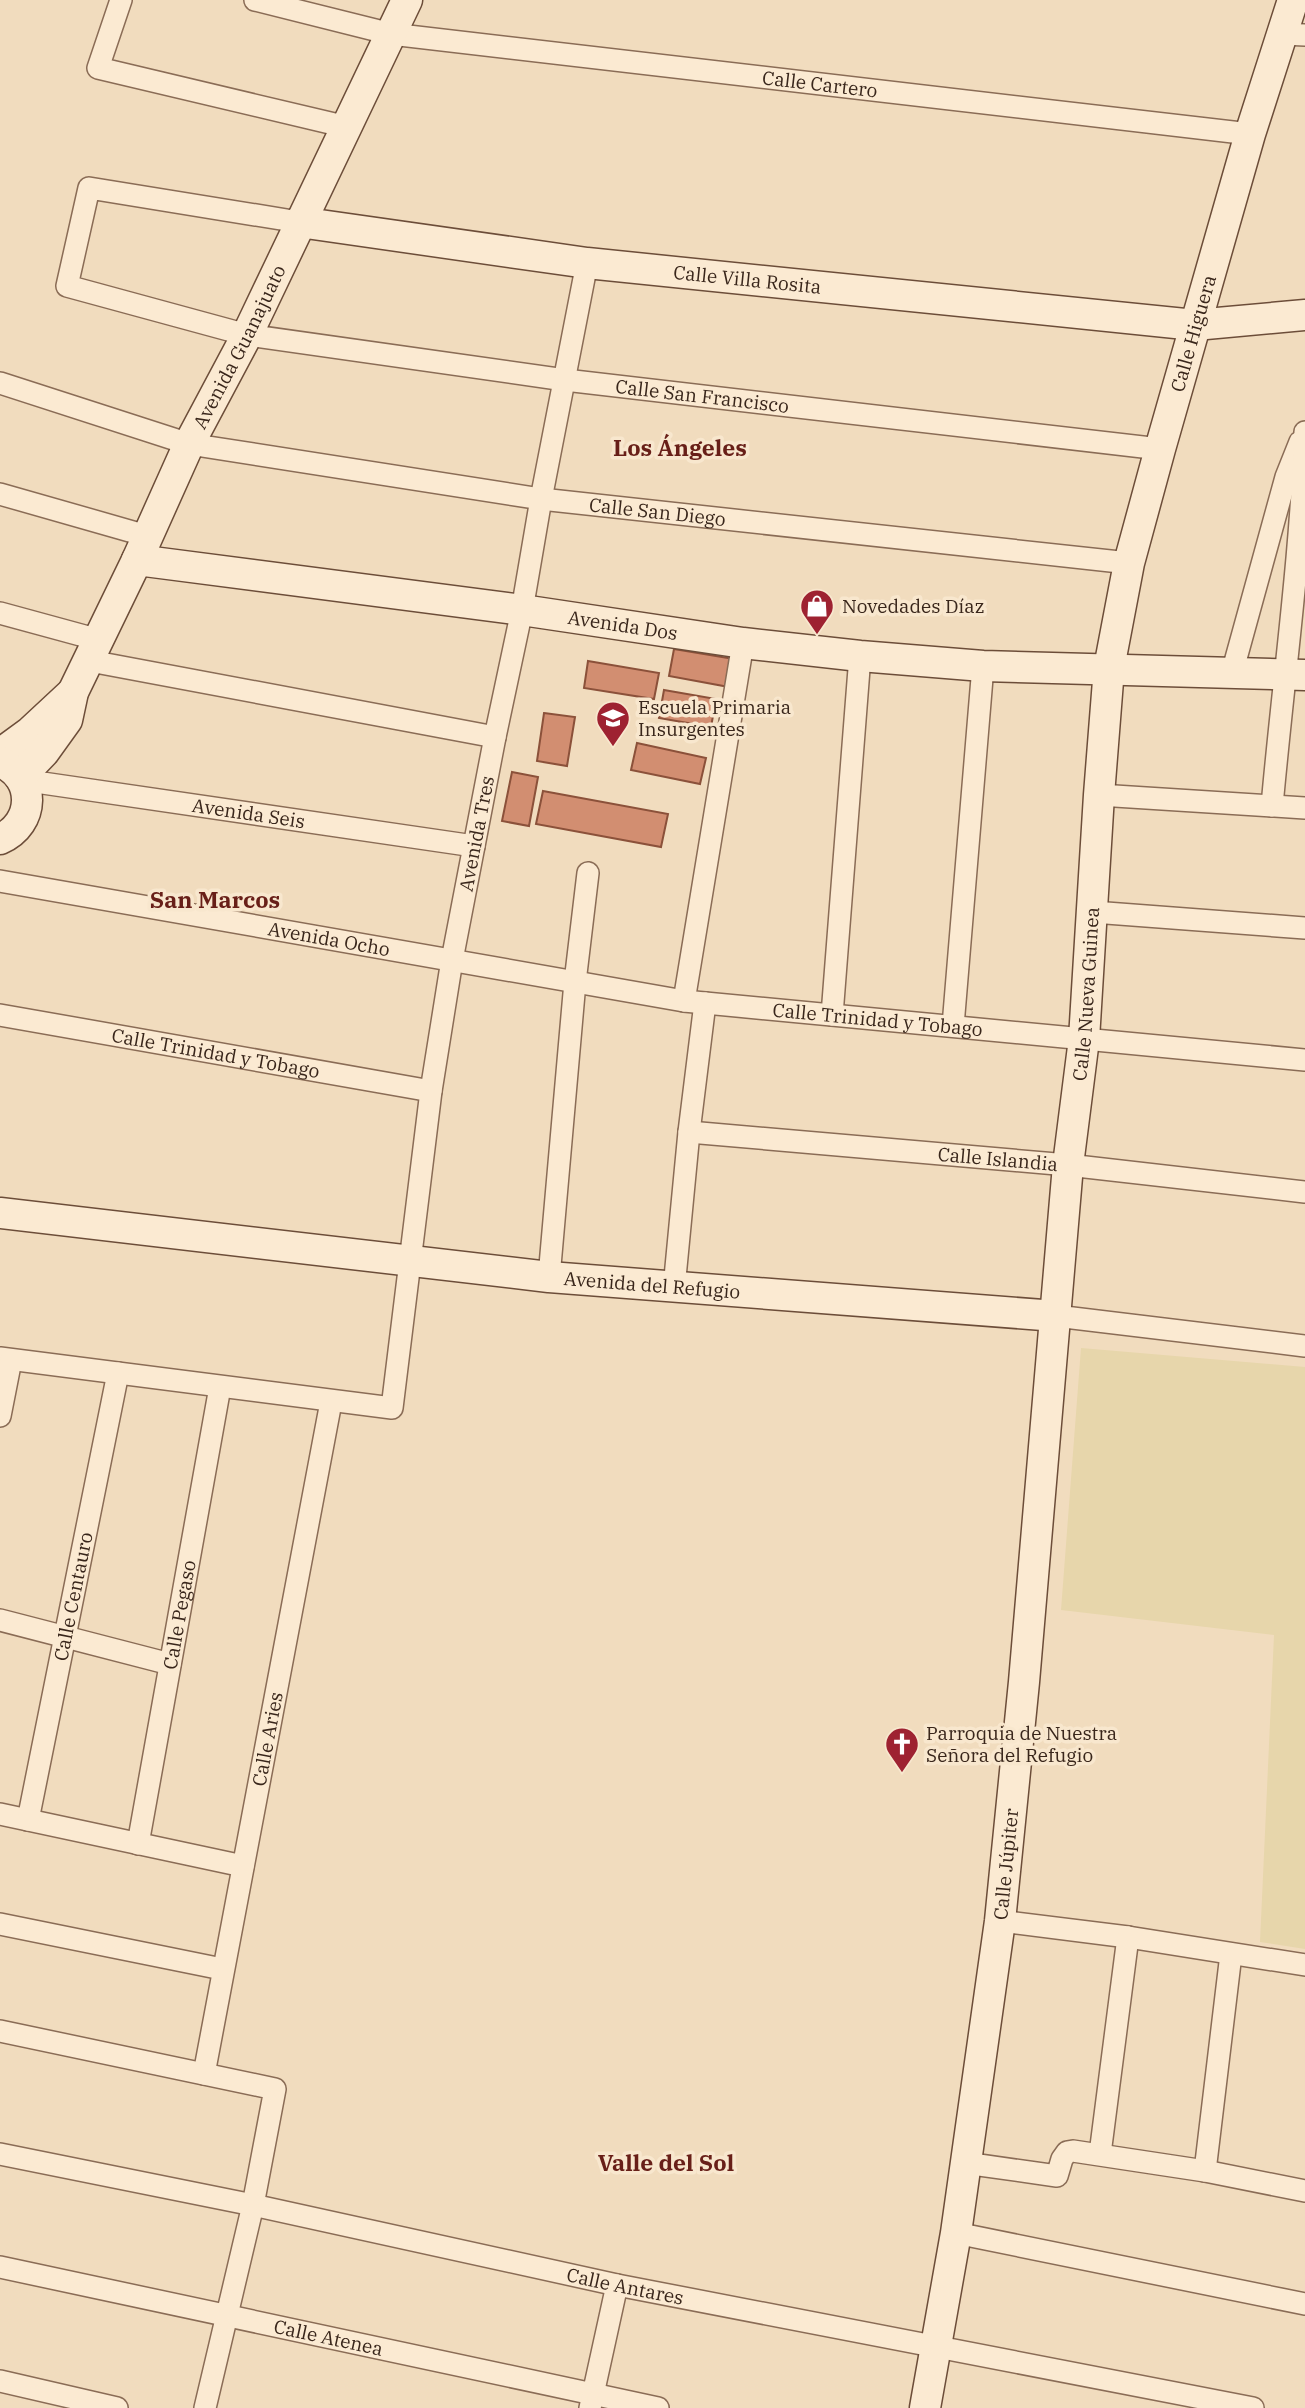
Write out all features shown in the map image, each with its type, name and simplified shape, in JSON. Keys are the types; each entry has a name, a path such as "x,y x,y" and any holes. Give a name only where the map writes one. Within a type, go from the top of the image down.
{"street":[{"path":"121,0 98,68 347,127"},
{"name":"Calle Cartero","path":"255,0 391,34 1250,134"},
{"name":"Avenida Guanajuato","path":"14,773 58,736 67,720 73,692 189,444 247,335 407,0"},
{"name":"Calle Higuera","path":"1109,668 1129,563 1250,134 1294,35 1293,0"},
{"name":"Calle San Francisco","path":"299,222 89,188 67,286 247,335 565,380 1160,449"},
{"name":"Calle Villa Rosita","path":"299,222 587,263 1195,325 1305,315"},
{"name":"Avenida Tres","path":"331,1402 392,1408 431,1091 452,960 522,610 587,263"},
{"name":"Calle San Diego","path":"0,383 189,444 541,499 1129,563"},
{"path":"1232,673 1286,477 1305,431"},
{"path":"1272,806 1294,675 1305,431"},
{"path":"0,494 142,548"},
{"name":"Avenida Dos","path":"142,548 522,610 860,656 983,666 1294,675"},
{"path":"0,613 94,651 495,737"},
{"path":"674,1288 689,1132 695,1002 743,642"},
{"path":"832,1015 860,656"},
{"path":"953,1026 983,666"},
{"name":"Calle Nueva Guinea","path":"1056,1316 1068,1165 1084,1039 1109,668"},
{"name":"Avenida Guanajuato","path":"0,754 30,732 73,692"},
{"path":"3,845 20,825 27,811 28,795 14,773"},
{"name":"Avenida Seis","path":"14,773 474,846"},
{"path":"1099,795 1305,808"},
{"path":"549,1277 575,982 588,873"},
{"name":"Avenida Ocho","path":"0,881 452,960"},
{"path":"1093,912 1305,928"},
{"name":"Calle Trinidad y Tobago","path":"452,960 695,1002 1305,1060"},
{"name":"Calle Trinidad y Tobago","path":"0,1015 431,1091"},
{"name":"Calle Islandia","path":"689,1132 1068,1165 1305,1192"},
{"name":"Avenida del Refugio","path":"0,1213 549,1277 1056,1316 1305,1346"},
{"name":"Calle Júpiter","path":"925,2408 956,2233 1000,1921 1056,1316"},
{"path":"0,1416 6,1359 331,1402"},
{"name":"Calle Centauro","path":"28,1820 118,1373"},
{"name":"Calle Pegaso","path":"138,1844 220,1387"},
{"name":"Calle Aries","path":"204,2074 331,1402"},
{"path":"0,1620 170,1664"},
{"path":"0,1814 243,1866"},
{"path":"1000,1921 1128,1937 1305,1965"},
{"path":"0,1924 222,1969"},
{"path":"1100,2154 1128,1937"},
{"path":"1205,2171 1231,1954"},
{"path":"0,2031 275,2089 253,2205 205,2408"},
{"path":"965,2163 1050,2177 1057,2176 1067,2152 1100,2154 1305,2191"},
{"name":"Calle Antares","path":"0,2154 253,2205 617,2285 1253,2408"},
{"path":"956,2233 1305,2304"},
{"name":"Calle Atenea","path":"0,2267 227,2315 591,2402 658,2408"},
{"path":"591,2402 617,2285"},
{"path":"0,2381 117,2408"}],"shaded area":[{"path":"1081,1348 1305,1367 1305,1949 1260,1942 1274,1635 1061,1610"}],"building":[{"path":"674,649 734,659 729,687 669,676"},
{"path":"588,661 659,673 654,699 584,688"},
{"path":"664,690 716,699 711,727 659,718"},
{"path":"544,713 575,717 567,766 537,761"},
{"path":"637,743 706,758 700,784 631,770"},
{"path":"512,772 538,777 529,826 502,821"},
{"path":"543,791 668,814 661,847 536,824"}],"place":[{"name":"Novedades Díaz","path":"817,636"},
{"name":"Escuela Primaria Insurgentes","path":"613,748"},
{"name":"Parroquia de Nuestra Señora del Refugio","path":"902,1774"}],"district":[{"name":"Los Ángeles","path":"680,448"},
{"name":"San Marcos","path":"215,900"},
{"name":"Valle del Sol","path":"666,2163"}]}
